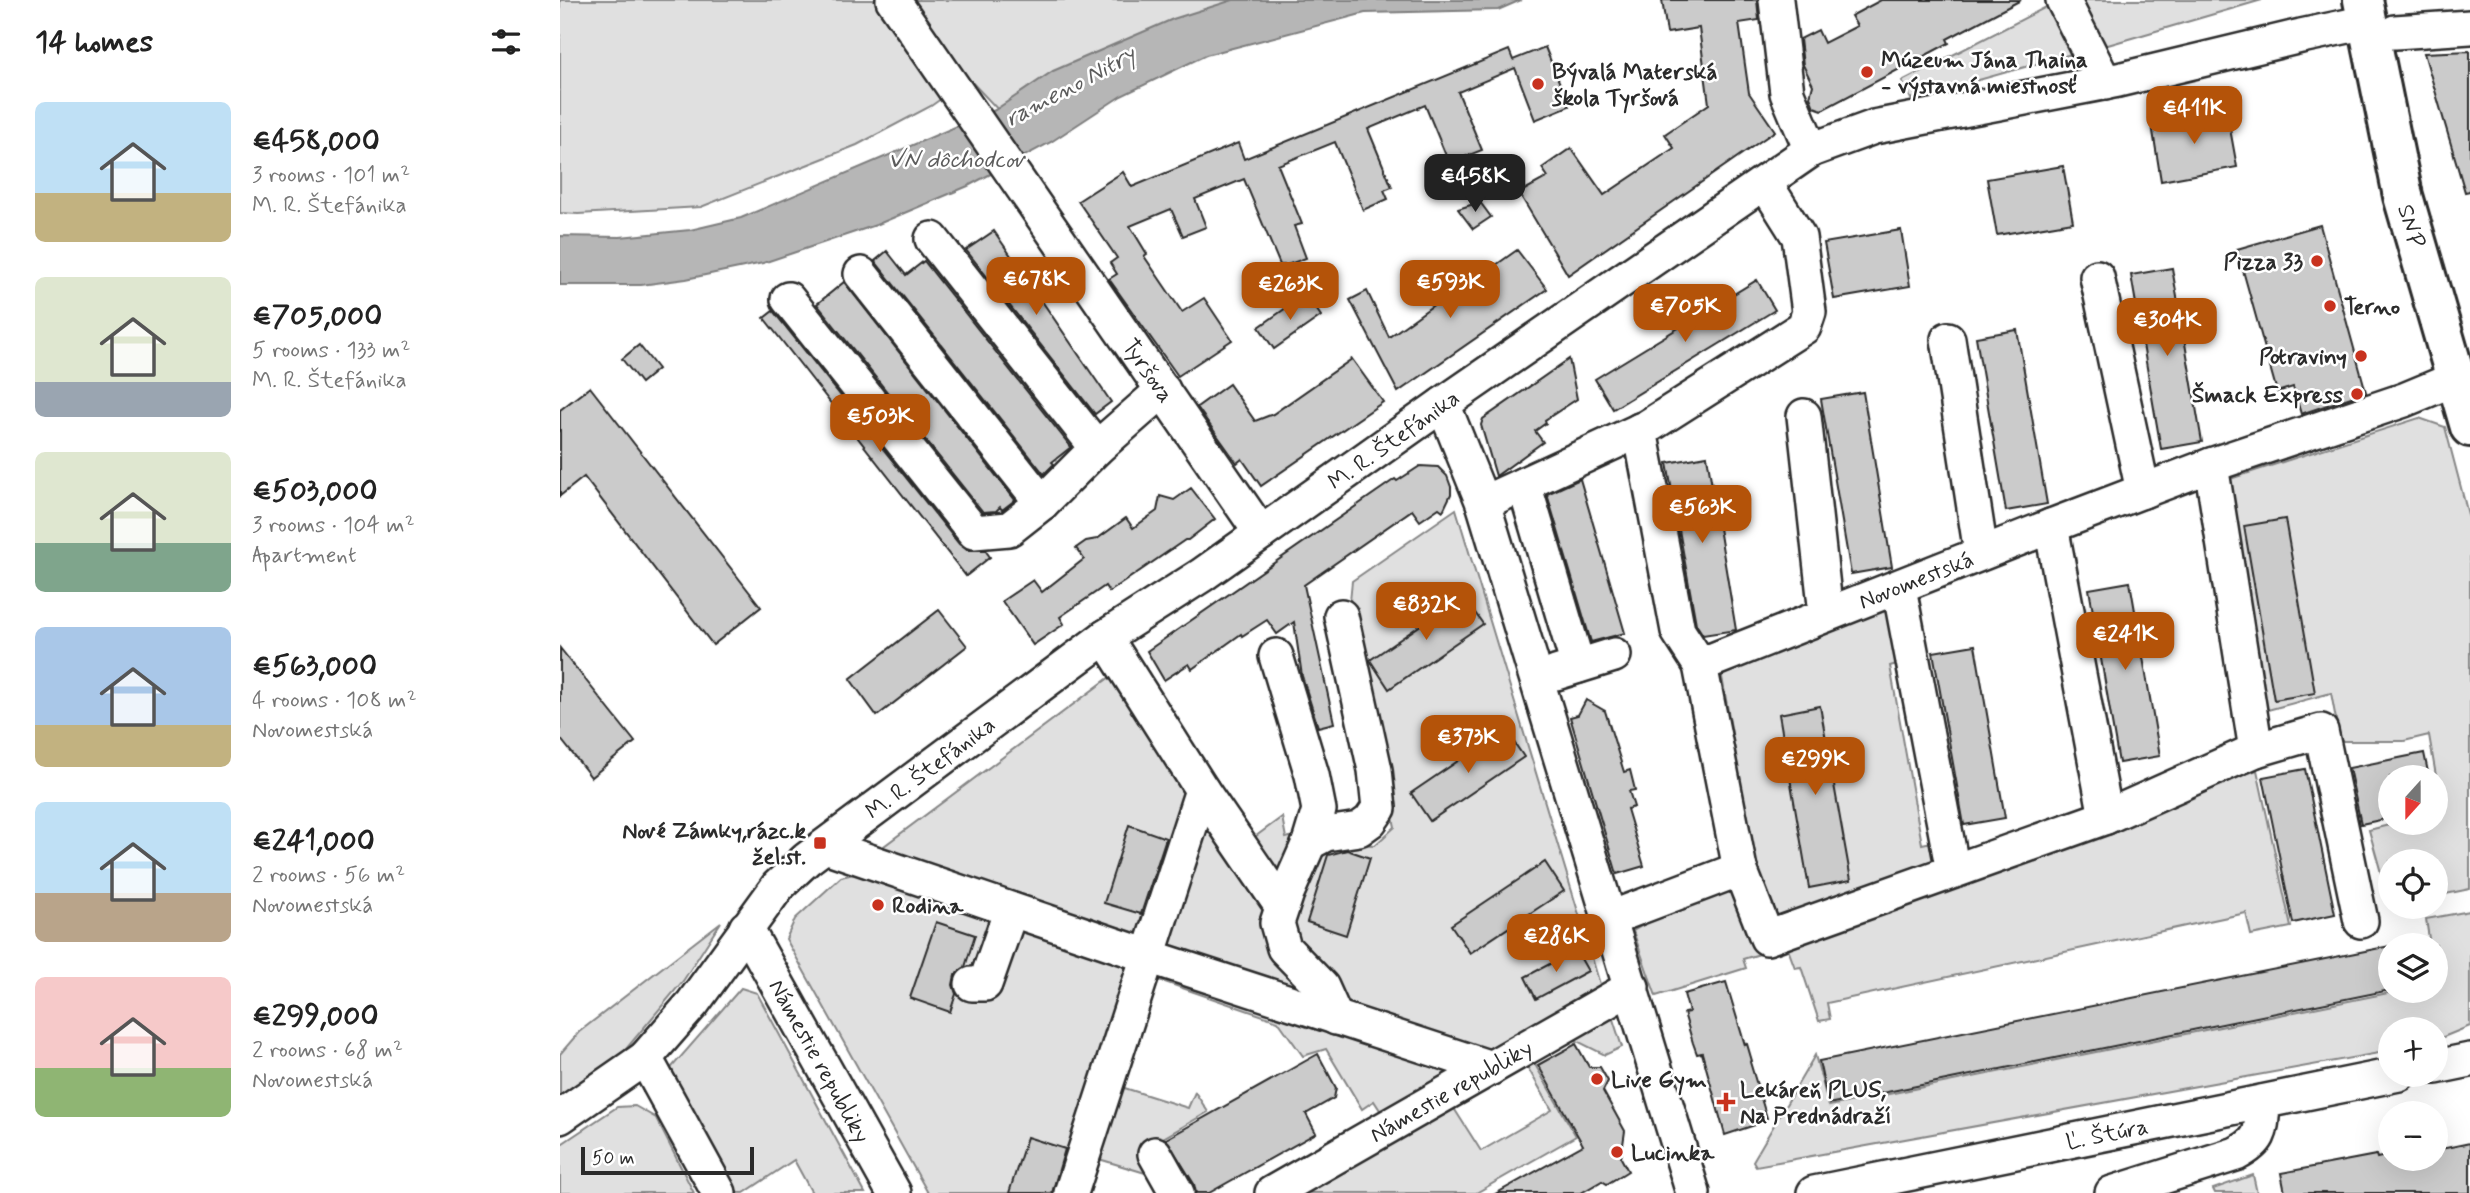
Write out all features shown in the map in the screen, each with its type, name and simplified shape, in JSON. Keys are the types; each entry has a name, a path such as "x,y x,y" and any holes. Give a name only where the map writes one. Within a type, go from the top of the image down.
{"main road":[{"name":"SNP","path":"2375,18 2403,196 2470,428"}],"street":[{"name":"Tyršova","path":"893,0 1261,533"},
{"path":"1776,0 1787,93 1811,150"},
{"path":"2063,0 2105,83"},
{"name":"M. R. Štefánika","path":"560,1117 645,1058 693,1003 778,886 825,846 1105,637 1202,575 1443,404 1811,150 1874,127 2105,83 2375,18 2470,27"},
{"path":"1483,503 1640,430 1804,327 1809,312 1799,237 1765,183"},
{"path":"932,239 1097,448"},
{"path":"861,274 1042,503"},
{"path":"2097,277 2143,491"},
{"path":"788,299 974,532 1009,529 1042,503 1097,448 1163,390"},
{"path":"1948,339 1982,553"},
{"name":"Novomestská","path":"1700,665 2143,491 2404,400 2457,378"},
{"path":"1443,404 1483,503 1693,1193"},
{"path":"1804,416 1826,614"},
{"path":"1640,430 1678,631 1700,665 1740,869 1768,938 2106,817 2256,751 2320,731 2361,921"},
{"path":"2211,466 2256,751"},
{"path":"1524,484 1578,666"},
{"path":"2051,526 2106,817"},
{"path":"1899,588 1953,871"},
{"path":"1310,842 1326,834 1359,828 1370,821 1378,808 1375,770 1341,616"},
{"path":"1105,637 1202,790 1282,907"},
{"path":"1537,678 1614,655"},
{"path":"1276,656 1311,775 1318,810 1310,842 1277,923 1284,948 1322,987 1336,1018"},
{"path":"1071,1193 1202,790"},
{"path":"825,846 1148,956 1491,1068"},
{"path":"1611,918 1740,869"},
{"path":"972,984 985,985 1011,909"},
{"name":"Námestie republiky","path":"746,928 894,1193"},
{"name":"Námestie republiky","path":"1272,1193 1632,987"},
{"path":"645,1058 719,1193"},
{"path":"2448,1072 2470,1060"},
{"name":"Ľ. Štúra","path":"1834,1191 2263,1102 2335,1102 2378,1083"},
{"path":"2112,1193 2236,1154 2252,1146 2258,1138 2263,1102"},
{"path":"1155,1154 1177,1193"}],"shaded area":[{"path":"560,0 1329,0 1020,133 969,79 931,106 857,145 701,207 578,214 560,213"},
{"path":"2078,0 2262,0 2101,47"},
{"path":"2050,5 2075,53 1911,99 1902,81"},
{"path":"2419,418 2445,427 2470,522 2470,889 2448,894 2448,849 2378,849 2378,862 2369,830 2378,828 2378,835 2448,835 2448,765 2434,765 2429,735 2404,741 2340,741 2331,693 2264,711 2230,479"},
{"path":"1456,509 1603,994 1491,1059 1171,956 1162,939 1201,817 1237,850 1282,817 1286,838 1302,834 1326,843 1375,845 1395,827 1349,611 1352,581"},
{"path":"1889,605 1903,662 1890,666 1922,844 1941,840 1943,867 1791,919 1772,914 1761,898 1722,677 1734,661"},
{"path":"1118,671 1188,777 1148,937 1132,944 872,855"},
{"path":"2257,770 2291,927 2251,935 2246,913 1827,1003 1830,1019 1819,1021 1801,967 1795,968 1788,949 1795,936"},
{"path":"871,870 1129,959 1064,1193 928,1193 786,939 795,919 841,877"},
{"path":"1714,884 1735,893 1763,953 1743,959 1746,968 1656,996 1633,931"},
{"path":"2470,911 2470,1026 2448,1035 2448,1017 2378,1017 2378,1053 1756,1166 1753,1161 1815,1055 1829,1106 2378,995 2378,1003 2448,1003 2448,933 2428,933 2426,919 2448,919 2448,915"},
{"path":"721,922 683,981 616,1061 560,1102 560,1054 579,1032"},
{"path":"1160,965 1466,1074 1387,1121 1374,1101 1362,1109 1326,1049 1303,1056 1278,1021 1147,976"},
{"path":"741,988 757,993 865,1193 812,1193 794,1160 744,1193 730,1193 673,1095 671,1068"},
{"path":"1611,1013 1622,1047 1605,1055 1569,1037"},
{"path":"1524,1061 1533,1061 1576,1136 1476,1193 1291,1193 1450,1102 1481,1151 1552,1110"},
{"path":"1115,1085 1188,1108 1195,1092 1208,1112 1146,1148 1162,1178 1089,1156"},
{"path":"635,1106 656,1118 694,1193 560,1193 560,1145 617,1107"},
{"path":"2253,1175 2257,1193 2215,1193 2213,1189"}],"water":[{"name":"VN dôchodcov","path":"1233,0 1521,0 1498,10 1365,13 1206,55 1121,96 1051,142 968,186 876,225 763,263 686,279 641,285 560,285 560,236 620,237 690,230 741,218 995,110 1053,71 1173,19"}],"building":[{"path":"1662,0 1757,0 1759,20 1739,23 1749,93 1775,131 1568,275 1519,193 1548,177 1542,168 1571,148 1604,195 1674,148 1665,134 1709,104 1699,28 1667,33"},
{"path":"1881,0 2021,0 1947,39 1949,43 1822,110 1814,107 1810,97 1813,85 1803,65 1800,39 1818,30 1824,43 1857,26 1851,16"},
{"path":"1545,47 1569,106 1535,120 1515,68 1458,92 1482,150 1449,163 1425,105 1368,129 1392,187 1384,190 1388,199 1363,210 1335,142 1278,165 1302,224 1294,226 1306,258 1280,265 1244,179 1195,199 1206,227 1183,236 1171,209 1130,226 1147,254 1144,256 1182,312 1204,298 1232,340 1178,376 1109,279 1117,274 1110,263 1117,258 1078,201 1123,172 1132,187 1238,143 1244,159 1509,50 1513,60"},
{"path":"2470,51 2470,191 2465,192 2424,53"},
{"path":"2227,112 2237,167 2161,181 2152,125"},
{"path":"2063,166 2073,222 1997,235 1987,179"},
{"path":"1480,202 1491,217 1473,229 1458,209"},
{"path":"2320,225 2366,392 2301,414 2293,387 2277,392 2237,249"},
{"path":"1901,230 1910,286 1834,299 1824,243"},
{"path":"994,231 1111,402 1095,414 966,250"},
{"path":"1517,250 1547,289 1398,392 1350,300 1367,291 1389,337 1467,281 1469,284"},
{"path":"887,251 906,275 924,261 1071,447 1052,462 1054,464 1044,474 875,261"},
{"path":"2172,268 2202,442 2161,449 2131,275"},
{"path":"1757,280 1775,310 1613,409 1595,379"},
{"path":"844,282 1015,500 1002,510 1000,507 996,511 983,512 817,304"},
{"path":"1306,294 1321,316 1274,349 1259,327"},
{"path":"773,311 959,544 967,550 985,550 990,557 966,576 764,318"},
{"path":"2017,330 2047,504 2006,511 1976,337"},
{"path":"639,345 658,369 641,383 622,359"},
{"path":"1352,359 1383,402 1261,486 1242,459 1237,463 1197,407 1229,384 1255,421 1273,414"},
{"path":"1569,359 1577,399 1545,420 1546,423 1535,431 1543,442 1496,476 1481,425 1483,419"},
{"path":"590,387 761,607 713,645 584,477 560,496 560,410"},
{"path":"1863,392 1892,567 1851,574 1821,399"},
{"path":"1707,456 1736,630 1703,635 1696,624 1667,463"},
{"path":"1420,466 1438,467 1447,476 1451,494 1443,511 1439,508 1420,521 1412,510 1304,585 1334,723 1318,727 1302,676 1294,622 1277,634 1267,620 1242,636 1241,634 1192,669 1189,664 1164,680 1147,651 1395,479 1397,481"},
{"path":"1580,479 1625,633 1591,642 1547,494"},
{"path":"1191,488 1215,519 1109,592 1105,586 1060,617 1064,624 1033,645 1002,601 1033,580 1042,592 1084,559 1076,548 1086,541 1097,539 1126,518 1133,528 1157,511 1160,496 1174,500"},
{"path":"2285,519 2315,693 2274,700 2244,526"},
{"path":"2130,582 2160,756 2119,763 2089,589"},
{"path":"1463,596 1483,624 1389,689 1370,660"},
{"path":"939,610 967,646 877,716 850,679"},
{"path":"1975,645 2005,818 1964,825 1933,652"},
{"path":"560,648 635,742 591,777 560,738"},
{"path":"1586,700 1605,711 1624,772 1630,770 1635,790 1629,791 1634,807 1627,809 1644,866 1617,874 1570,717 1578,715"},
{"path":"1820,706 1851,880 1809,888 1779,714"},
{"path":"1505,729 1524,757 1430,821 1411,793"},
{"path":"2424,753 2426,765 2378,765 2378,820 2361,824 2349,768"},
{"path":"2305,769 2335,914 2293,923 2263,777"},
{"path":"1129,825 1166,838 1141,914 1104,903"},
{"path":"1347,850 1370,858 1346,935 1307,922 1328,855"},
{"path":"1545,862 1564,891 1470,953 1451,925"},
{"path":"936,922 975,935 965,967 955,975 953,985 956,994 950,1012 910,998"},
{"path":"2378,948 2378,992 1828,1104 1819,1061"},
{"path":"1576,950 1588,971 1536,999 1525,977"},
{"path":"1726,982 1745,1045 1747,1044 1767,1118 1725,1135 1702,1053 1697,1054 1684,1013 1689,1012 1684,994"},
{"path":"1576,1044 1589,1067 1600,1067 1608,1081 1603,1091 1625,1131 1621,1158 1628,1171 1607,1184 1602,1181 1581,1193 1497,1193 1583,1145 1538,1065"},
{"path":"1318,1054 1336,1088 1334,1098 1306,1114 1316,1133 1209,1193 1196,1193 1194,1184 1166,1139"},
{"path":"1027,1137 1065,1149 1052,1193 1009,1193"},
{"path":"2470,1143 2470,1193 2285,1193 2281,1173 2376,1155 2378,1171 2448,1171 2448,1148"}],"place":[{"name":"Múzeum Jána Thaina - výstavná miestnosť","path":"1867,72"},
{"name":"Bývalá Materská škola Tyršová","path":"1538,84"},
{"name":"Pizza 33","path":"2317,261"},
{"name":"Terno","path":"2330,306"},
{"name":"Potraviny","path":"2361,356"},
{"name":"Šmack Express","path":"2357,394"},
{"name":"Nové Zámky,rázc.k žel.st.","path":"820,843"},
{"name":"Rodina","path":"878,905"},
{"name":"Live Gym","path":"1597,1079"},
{"name":"Lekáreň PLUS, Na Prednádraží","path":"1726,1102"},
{"name":"Lucinka","path":"1617,1152"}],"water label":[{"name":"rameno Nitry","path":"1070,86"}]}
